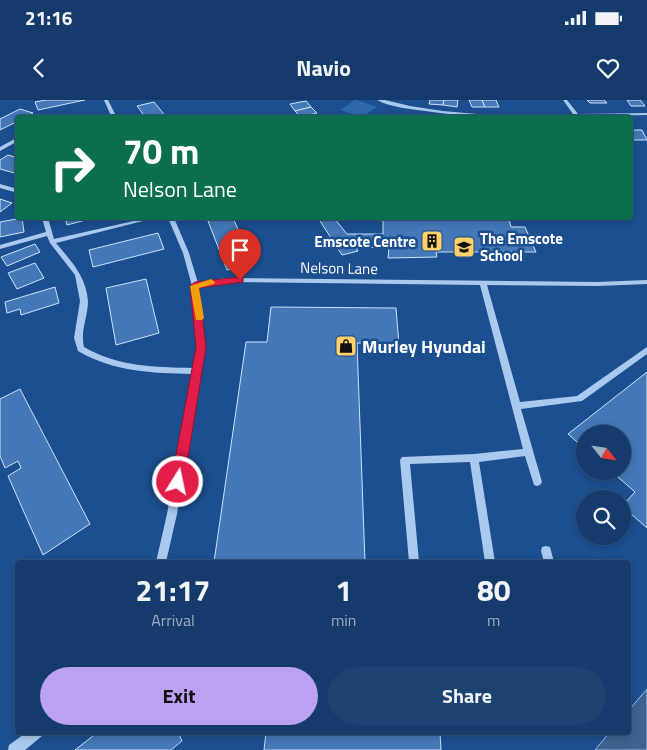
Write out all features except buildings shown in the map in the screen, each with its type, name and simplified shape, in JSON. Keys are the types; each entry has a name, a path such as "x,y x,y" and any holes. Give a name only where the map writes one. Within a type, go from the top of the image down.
{"street":[{"path":"106,100 114,115"},
{"path":"379,100 412,108 452,114 647,114"},
{"path":"565,100 576,114"},
{"path":"0,149 15,140"},
{"path":"0,186 15,190"},
{"path":"46,220 52,242 78,275 84,301 78,338 81,349 101,359 128,366 198,371"},
{"path":"161,560 172,514 201,347 195,286 186,253 172,220"},
{"path":"0,247 49,233"},
{"name":"Nelson Lane","path":"195,286 225,280 483,284 647,282"},
{"path":"483,284 537,482"},
{"path":"516,406 579,400 647,350"},
{"path":"414,560 405,460 474,458 529,452"},
{"path":"474,458 490,560"},
{"path":"546,551 548,560"},
{"path":"14,750 34,735"}],"lane":[{"path":"52,242 144,220"}],"shaded area":[{"path":"355,100 377,107 365,115 356,115 340,110"},
{"path":"647,689 647,750 595,750 607,735 631,735 631,708"}],"slow traffic":[{"path":"199,318 195,286 211,282"}],"place":[{"name":"Emscote Centre","path":"432,241"},
{"name":"The Emscote School","path":"464,247"},
{"name":"Murley Hyundai","path":"346,346"}],"route":[{"path":"178,482 201,347 195,286 225,280 240,280"}]}
